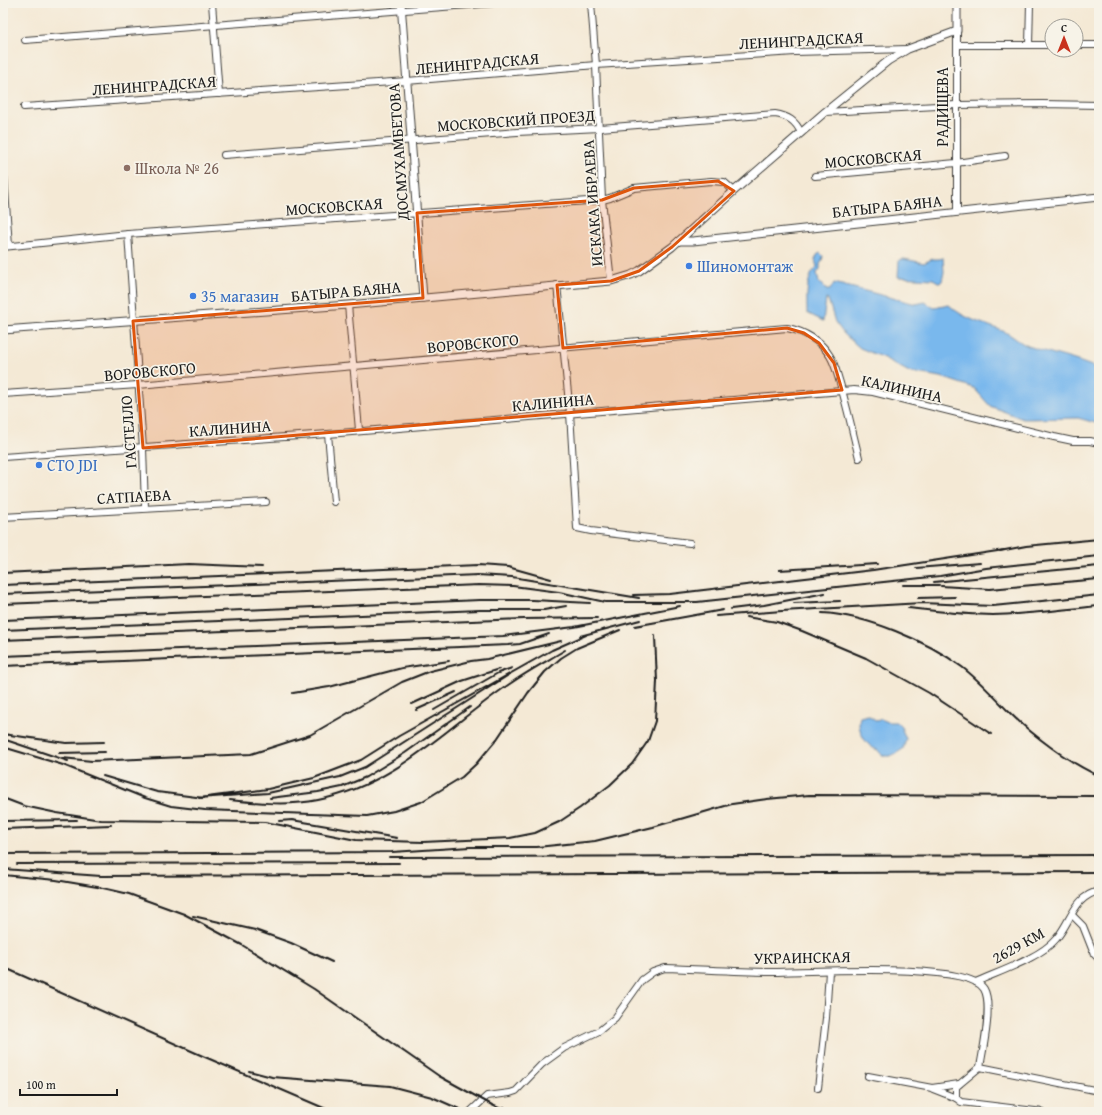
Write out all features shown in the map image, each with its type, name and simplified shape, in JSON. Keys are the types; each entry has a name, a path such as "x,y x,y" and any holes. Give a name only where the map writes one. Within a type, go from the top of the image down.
{"street":[{"path":"212,3 219,94"},
{"path":"25,40 213,25 402,7 494,3"},
{"name":"ИСКАКА ИБРАЕВА","path":"591,3 600,128 602,200 611,281"},
{"name":"РАДИЩЕВА","path":"957,3 957,212"},
{"path":"1029,45 1030,3"},
{"name":"ДОСМУХАМБЕТОВА","path":"402,7 423,298"},
{"name":"БАТЫРА БАЯНА","path":"3,330 348,306 611,281 631,275 639,271 679,241 825,112 888,61 908,49 957,31"},
{"path":"957,45 1044,45"},
{"path":"1084,45 1099,45"},
{"name":"ЛЕНИНГРАДСКАЯ","path":"24,107 407,81 596,65 795,52 908,49"},
{"path":"825,112 956,105 1099,105"},
{"name":"МОСКОВСКИЙ ПРОЕЗД","path":"224,154 517,132 600,128 775,114 788,117 799,127 801,133"},
{"name":"МОСКОВСКАЯ","path":"815,176 956,163 1005,156"},
{"path":"3,162 6,246"},
{"name":"МОСКОВСКАЯ","path":"6,246 128,234 602,200 634,188 710,181 724,182 734,191"},
{"name":"БАТЫРА БАЯНА","path":"679,241 693,241 1099,197"},
{"name":"ГАСТЕЛЛО","path":"128,234 143,448 145,508"},
{"path":"558,285 570,413 577,528 690,543"},
{"path":"348,306 359,430"},
{"name":"ВОРОВСКОГО","path":"3,394 138,385 791,329 808,335 819,343 834,363 859,458"},
{"name":"КАЛИНИНА","path":"3,457 328,434 359,430 842,390 873,392 1054,438 1073,441 1090,441 1099,444"},
{"path":"328,434 334,502"},
{"name":"САТПАЕВА","path":"3,517 266,502"},
{"name":"2629 КМ","path":"976,982 1047,948 1056,940 1072,915 1078,902 1085,896 1099,891"},
{"path":"1072,915 1083,926 1094,954 1099,959"},
{"name":"УКРАИНСКАЯ","path":"470,1112 487,1096 516,1091 542,1064 564,1048 599,1031 615,1018 642,980 653,972 665,968 773,972 863,970 919,971 976,982"},
{"path":"818,1088 826,1018 829,971"},
{"path":"956,1098 956,1087 980,1067 987,1030 987,1000 985,990 976,982"},
{"path":"980,1067 1099,1091"},
{"path":"868,1076 932,1088 962,1102 1043,1112"},
{"path":"932,1088 959,1084"}],"highlighted area":[{"path":"718,181 734,191 672,247 639,271 611,281 557,285 563,348 787,328 804,333 819,343 834,363 842,390 143,448 133,321 423,298 417,213 602,200 634,188"}],"water":[{"path":"820,253 823,256 820,269 817,273 819,283 823,285 826,290 830,290 834,283 916,304 925,302 934,308 949,305 962,315 1005,332 1028,346 1073,359 1099,369 1099,424 1078,418 1023,419 990,406 974,388 941,377 909,372 884,358 860,348 844,334 835,322 828,299 826,299 823,321 807,313 807,295 810,277 817,267 815,260 817,255"},
{"path":"943,258 944,272 940,283 933,279 898,277 899,260 904,259 924,263 932,259"},
{"path":"868,715 877,721 881,719 888,722 896,722 901,727 906,739 903,749 893,755 886,756 870,745 863,737 859,727 860,717"}],"railway":[{"path":"1000,551 1026,546 1099,539"},
{"path":"633,595 670,594 873,570 1004,550"},
{"path":"3,604 479,585 513,586 559,592 605,602 697,602 940,576 986,568 1099,556"},
{"path":"916,568 980,563"},
{"path":"3,573 189,564 262,567"},
{"path":"779,570 877,564"},
{"path":"3,585 478,565 508,567 551,579"},
{"path":"934,582 1099,566"},
{"path":"3,594 478,575 512,577 639,598"},
{"path":"941,586 990,589 1099,579"},
{"path":"903,585 939,585"},
{"path":"731,609 764,605 825,593"},
{"path":"716,616 922,603 993,606 1099,595"},
{"path":"918,598 955,597"},
{"path":"3,620 480,600 533,600 590,603"},
{"path":"794,603 840,601"},
{"path":"3,630 480,610 544,610 566,606"},
{"path":"3,656 503,636 574,627 680,606"},
{"path":"908,608 961,614 1006,615 1099,606"},
{"path":"635,626 723,610"},
{"path":"822,613 839,615 876,624 914,639 948,657 974,677 1018,720 1039,738 1063,756 1099,776"},
{"path":"746,617 777,622 866,658 929,693 991,734"},
{"path":"3,640 524,619 597,618"},
{"path":"580,636 640,620"},
{"path":"3,747 63,765 145,798 171,806 205,810 367,816 394,811 421,802 462,777 476,764 497,739 528,693 545,672 561,658 577,648 620,630"},
{"path":"3,666 508,645 520,644 549,634"},
{"path":"507,676 365,767 340,777 268,793 199,798 268,789 314,778 361,760 399,736 552,650 586,635"},
{"path":"3,798 24,806 101,820 265,822 356,840 423,842 510,838 535,833 559,822 610,785 632,764 648,741 655,721 657,681 655,636"},
{"path":"62,758 92,761 251,754 310,735 402,682 430,671 561,641"},
{"path":"230,800 274,803 307,802 346,792 372,781 397,768 511,683 565,650"},
{"path":"293,693 329,687 402,668 449,661"},
{"path":"434,710 498,673 512,668"},
{"path":"412,704 462,681 499,669"},
{"path":"416,710 456,692"},
{"path":"270,798 318,792 342,787 366,777 405,753 470,707"},
{"path":"3,734 66,743 104,742"},
{"path":"3,739 68,761"},
{"path":"59,753 105,752"},
{"path":"103,776 157,792 204,798"},
{"path":"3,854 392,852 470,847 537,847 595,841 653,827 732,804 809,795 1099,796"},
{"path":"3,821 77,820"},
{"path":"279,821 292,820 397,838"},
{"path":"3,829 111,825"},
{"path":"389,857 1099,855"},
{"path":"17,864 399,863"},
{"path":"3,869 101,876 1099,872"},
{"path":"3,875 56,880 103,888 129,894 184,914 242,945 314,989 439,1076 508,1112"},
{"path":"193,916 255,930 291,943 332,962"},
{"path":"3,967 333,1112"},
{"path":"249,1071 272,1077 390,1086 432,1097 466,1112"},
{"path":"504,1108 520,1112"}],"place":[{"name":"Школа № 26","path":"127,168"},
{"name":"Шиномонтаж","path":"689,266"},
{"name":"35 магазин","path":"193,296"},
{"name":"СТО JDI","path":"39,465"}]}
